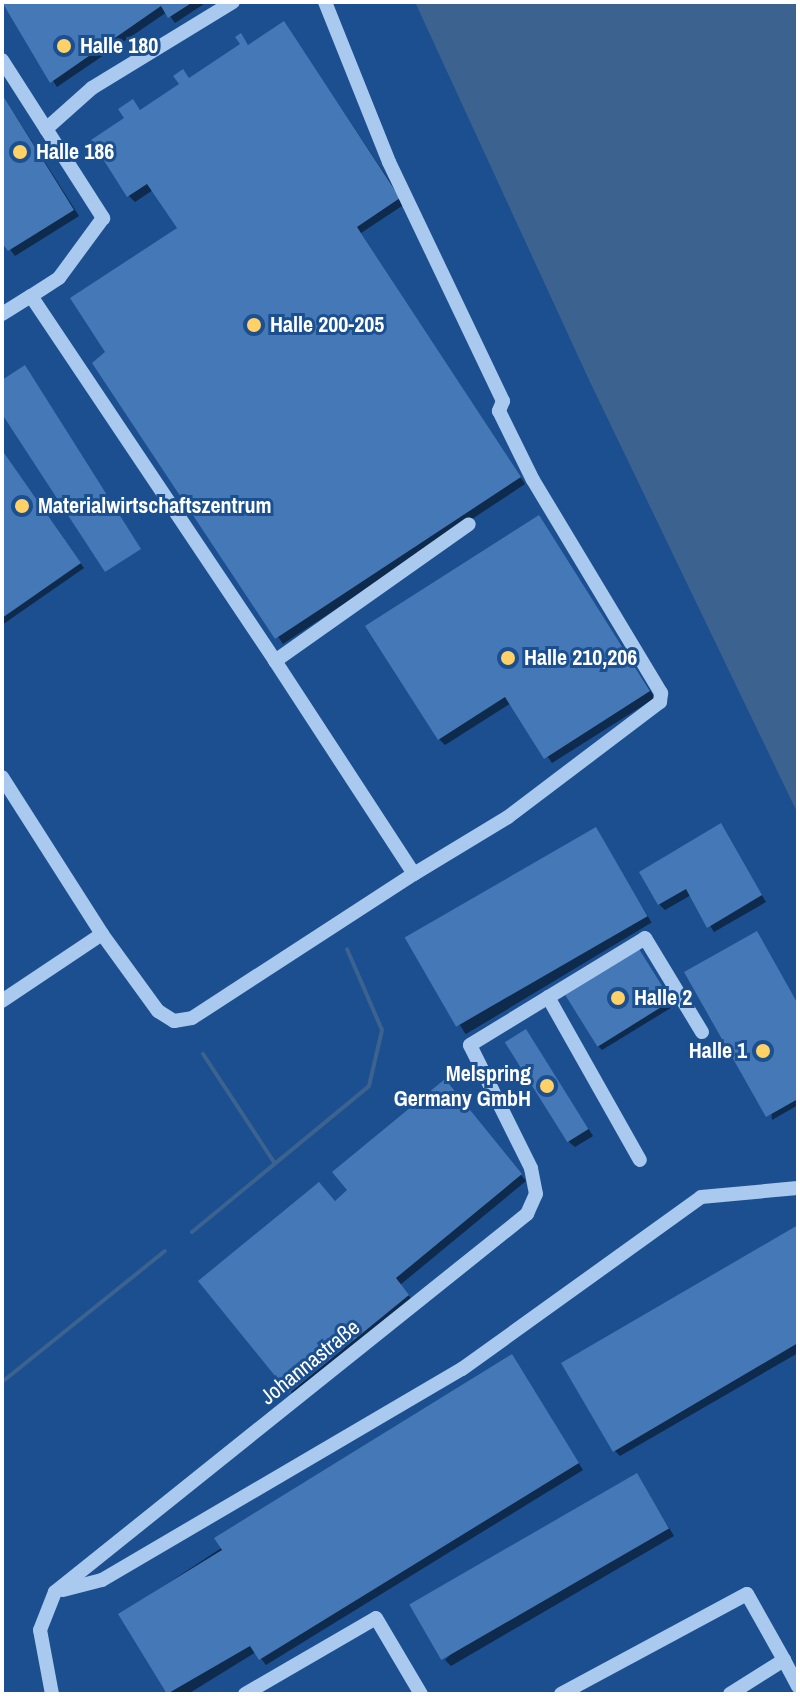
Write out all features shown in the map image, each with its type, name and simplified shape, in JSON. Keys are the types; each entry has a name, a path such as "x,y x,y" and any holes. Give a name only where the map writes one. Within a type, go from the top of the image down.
{"street":[{"path":"46,129 92,88 233,2"},
{"path":"2,777 102,934 158,1011 174,1021 192,1018 508,817 660,702 661,693 554,516 499,411 503,401 389,162 325,2"},
{"path":"2,60 103,218 59,278 2,314"},
{"path":"31,296 414,874"},
{"path":"275,661 469,524"},
{"path":"2,1001 102,934"},
{"path":"640,1160 548,997 645,938 702,1032"},
{"name":"Johannastraße","path":"52,1694 40,1630 55,1592 527,1214 536,1194 531,1168 470,1045 548,997"},
{"path":"55,1592 102,1580 462,1369 701,1197 798,1188"},
{"path":"561,1694 747,1594 798,1686"},
{"path":"245,1694 376,1618 421,1694"},
{"path":"730,1694 784,1660"}],"water":[{"path":"415,2 798,2 798,814 590,382"}],"building":[{"name":"Halle 180","path":"2,2 193,2 168,18 161,6 50,83"},
{"name":"Halle 200-205","path":"284,21 400,198 357,227 521,477 275,639 92,363 105,352 70,298 177,228 147,184 127,197 91,140 124,118 118,109 133,99 140,110 179,84 173,76 183,69 189,78 240,44 235,37 241,33 248,45"},
{"name":"Halle 186","path":"2,94 74,210 8,251 2,243"},
{"path":"25,365 141,549 105,572 2,414 2,380"},
{"name":"Materialwirtschaftszentrum","path":"2,450 81,563 2,618"},
{"name":"Halle 210,206","path":"539,515 650,691 544,759 505,697 438,740 365,626"},
{"path":"721,823 762,895 707,928 686,889 658,905 639,872"},
{"path":"596,827 648,916 456,1027 405,938"},
{"name":"Halle 1","path":"757,931 798,1004 798,1099 766,1117 684,972"},
{"name":"Halle 2","path":"639,949 671,1001 598,1047 565,995"},
{"name":"Melspring Germany GmbH","path":"526,1029 589,1129 567,1142 505,1042"},
{"path":"445,1079 522,1174 396,1278 409,1295 289,1393 198,1281 319,1182 335,1201 347,1190 332,1172"},
{"path":"798,1225 798,1343 613,1452 561,1363"},
{"path":"512,1354 579,1463 259,1660 250,1646 167,1694 118,1614 222,1550 214,1538"},
{"path":"637,1473 669,1528 441,1660 409,1605"}],"waterway":[{"path":"192,1232 369,1086 382,1030 347,949"},
{"path":"203,1054 274,1162"},
{"path":"2,1382 165,1251"}],"place":[{"name":"Halle 180","path":"64,46"},
{"name":"Halle 186","path":"20,152"},
{"name":"Halle 200-205","path":"254,325"},
{"name":"Materialwirtschaftszentrum","path":"22,506"},
{"name":"Halle 210,206","path":"508,658"},
{"name":"Halle 2","path":"618,998"},
{"name":"Halle 1","path":"763,1051"},
{"name":"Melspring Germany GmbH","path":"547,1086"}]}
